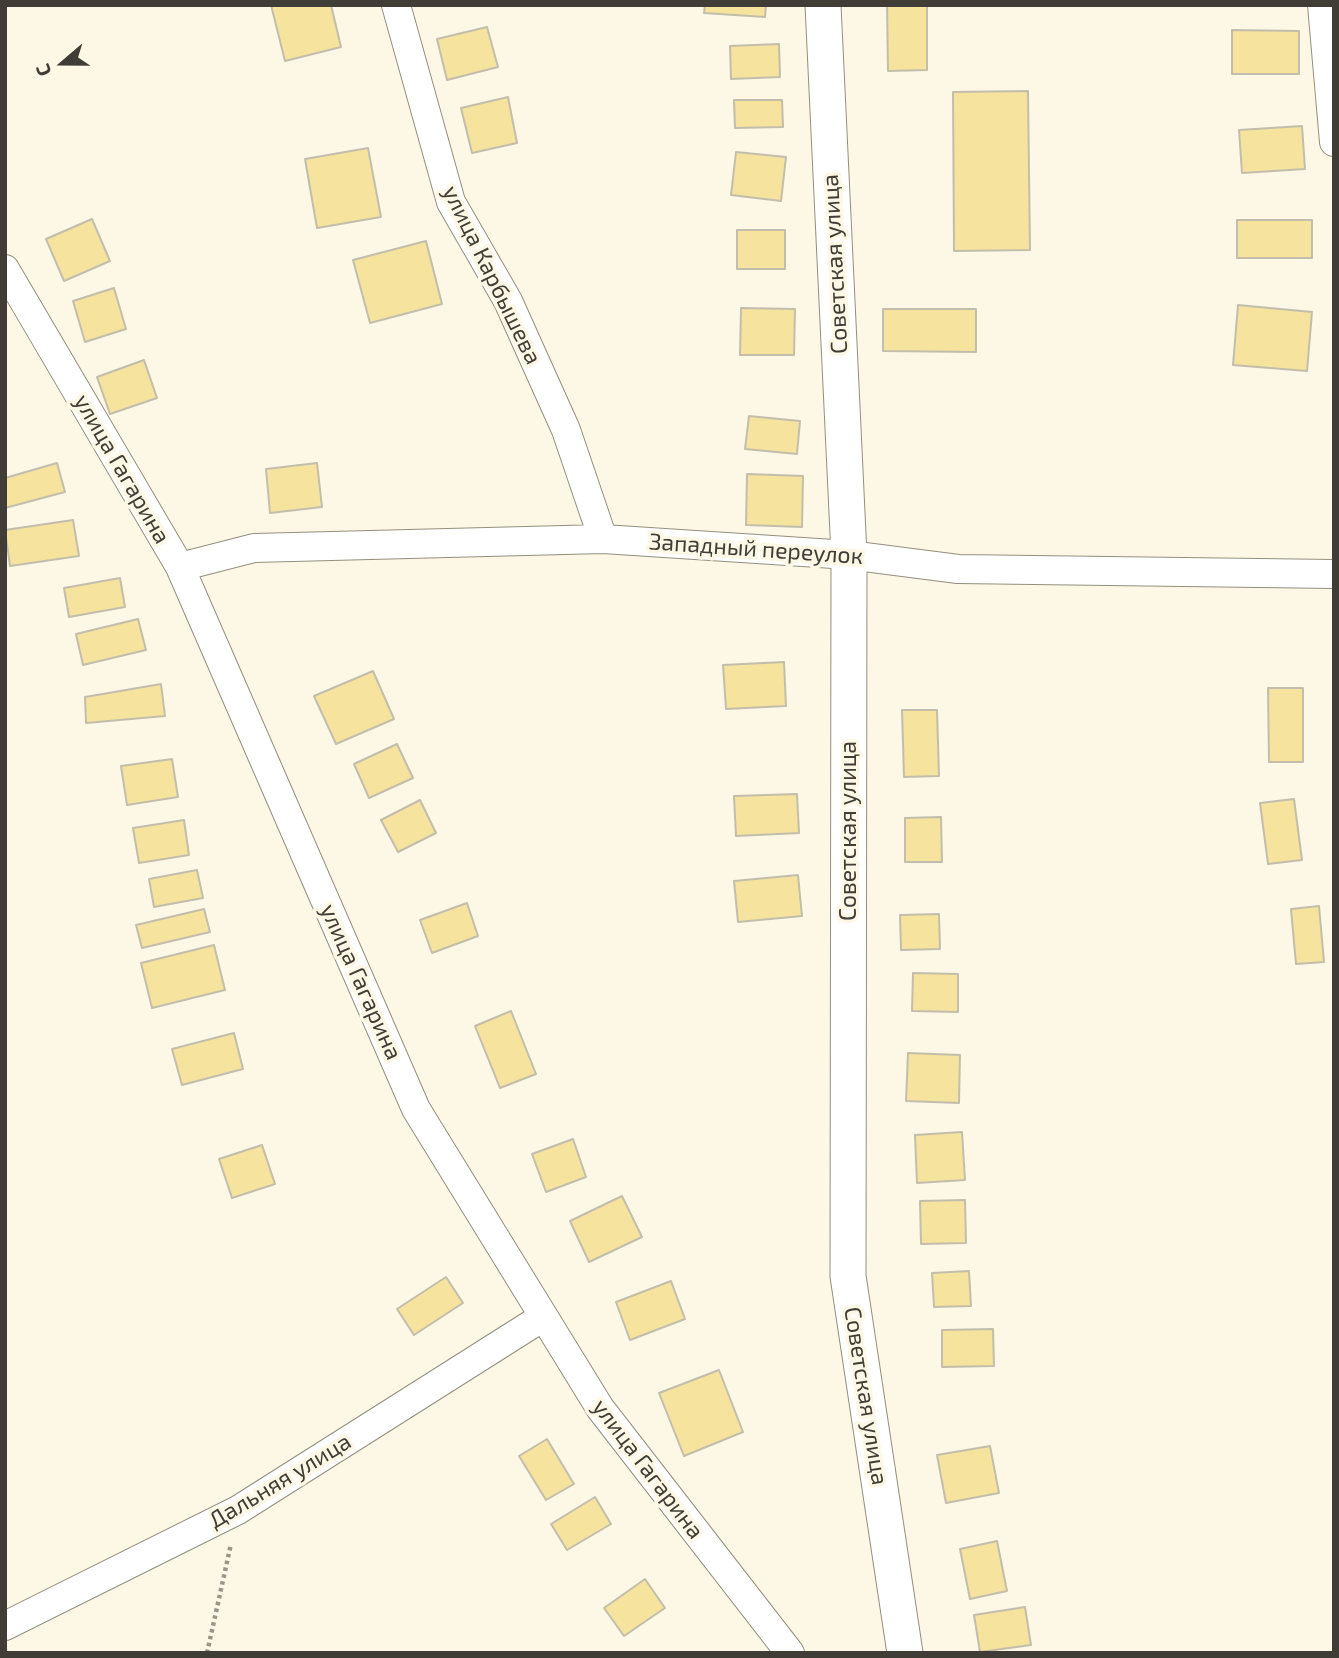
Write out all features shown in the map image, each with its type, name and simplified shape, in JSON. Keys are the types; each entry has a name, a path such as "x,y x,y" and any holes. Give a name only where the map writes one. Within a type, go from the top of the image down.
{"street":[{"name":"улица Карбышева","path":"396,5 451,202 508,301 566,430 603,539"},
{"name":"Советская улица","path":"822,5 849,555 848,1276 905,1653"},
{"path":"1322,5 1334,142"},
{"name":"улица Гагарина","path":"5,269 180,567 416,1109 600,1408 790,1653"},
{"name":"Западный переулок","path":"180,567 254,548 603,539 849,555 958,569 1334,574"},
{"name":"Дальняя улица","path":"5,1626 238,1510 543,1317"}],"path":[{"path":"207,1653 238,1510"}],"building":[{"path":"271,5 331,5 341,47 285,61"},
{"path":"705,5 766,5 765,17 704,13"},
{"path":"887,5 927,5 927,70 888,71"},
{"path":"487,27 498,67 447,80 437,39"},
{"path":"1232,30 1299,31 1299,74 1232,74"},
{"path":"779,44 780,77 731,79 730,46"},
{"path":"1028,91 1030,250 954,251 953,92"},
{"path":"508,97 517,143 472,153 461,108"},
{"path":"734,100 782,100 783,127 735,128"},
{"path":"1302,126 1305,169 1242,173 1239,130"},
{"path":"368,148 381,217 317,228 305,159"},
{"path":"736,152 786,157 781,201 731,195"},
{"path":"92,219 110,261 64,281 46,239"},
{"path":"1237,220 1312,220 1312,258 1237,258"},
{"path":"737,230 785,230 785,269 737,269"},
{"path":"426,241 442,304 370,323 353,260"},
{"path":"114,288 126,329 85,342 73,301"},
{"path":"1238,305 1312,312 1307,371 1233,365"},
{"path":"741,308 795,309 794,355 740,355"},
{"path":"883,309 976,309 976,352 883,351"},
{"path":"144,360 157,398 110,414 97,377"},
{"path":"749,416 800,421 797,454 745,449"},
{"path":"57,463 65,492 5,508 5,478"},
{"path":"317,463 322,507 270,513 266,469"},
{"path":"747,474 803,476 802,527 746,525"},
{"path":"73,520 79,556 10,566 5,530"},
{"path":"120,578 125,607 69,617 64,588"},
{"path":"138,619 146,650 83,665 76,634"},
{"path":"784,662 786,706 726,709 723,665"},
{"path":"373,671 394,719 336,744 314,696"},
{"path":"161,684 165,716 86,723 85,697"},
{"path":"1268,688 1303,688 1303,762 1269,762"},
{"path":"902,710 937,710 939,776 904,777"},
{"path":"397,744 413,778 369,798 354,764"},
{"path":"172,759 178,797 127,805 121,766"},
{"path":"797,794 799,833 736,836 734,796"},
{"path":"1294,799 1302,860 1268,864 1260,803"},
{"path":"420,800 436,833 398,852 381,820"},
{"path":"941,817 942,862 905,862 905,818"},
{"path":"184,820 189,855 139,863 133,828"},
{"path":"197,870 203,898 154,907 149,879"},
{"path":"798,875 802,916 738,922 734,881"},
{"path":"467,903 478,936 432,953 420,920"},
{"path":"1319,906 1324,962 1296,964 1291,909"},
{"path":"204,909 210,932 142,948 136,925"},
{"path":"939,914 940,949 901,950 900,915"},
{"path":"214,945 225,990 152,1008 141,963"},
{"path":"913,973 958,974 958,1012 912,1011"},
{"path":"511,1011 536,1074 500,1088 475,1026"},
{"path":"234,1033 243,1069 182,1085 172,1049"},
{"path":"908,1053 960,1055 959,1103 906,1101"},
{"path":"962,1132 965,1180 917,1183 915,1135"},
{"path":"573,1139 586,1177 546,1192 532,1154"},
{"path":"262,1145 275,1184 232,1198 219,1159"},
{"path":"622,1196 642,1237 589,1262 570,1221"},
{"path":"965,1200 966,1243 921,1244 920,1201"},
{"path":"969,1271 971,1306 934,1307 932,1273"},
{"path":"446,1277 463,1303 414,1335 397,1309"},
{"path":"671,1281 685,1319 630,1340 616,1302"},
{"path":"993,1329 994,1366 942,1367 942,1330"},
{"path":"719,1370 743,1432 684,1456 659,1393"},
{"path":"547,1439 574,1484 546,1500 519,1456"},
{"path":"990,1446 999,1493 946,1503 937,1455"},
{"path":"595,1497 611,1524 567,1550 551,1524"},
{"path":"997,1541 1007,1591 970,1599 960,1549"},
{"path":"645,1579 665,1608 624,1636 604,1608"},
{"path":"1025,1607 1031,1645 980,1652 974,1615"}]}
